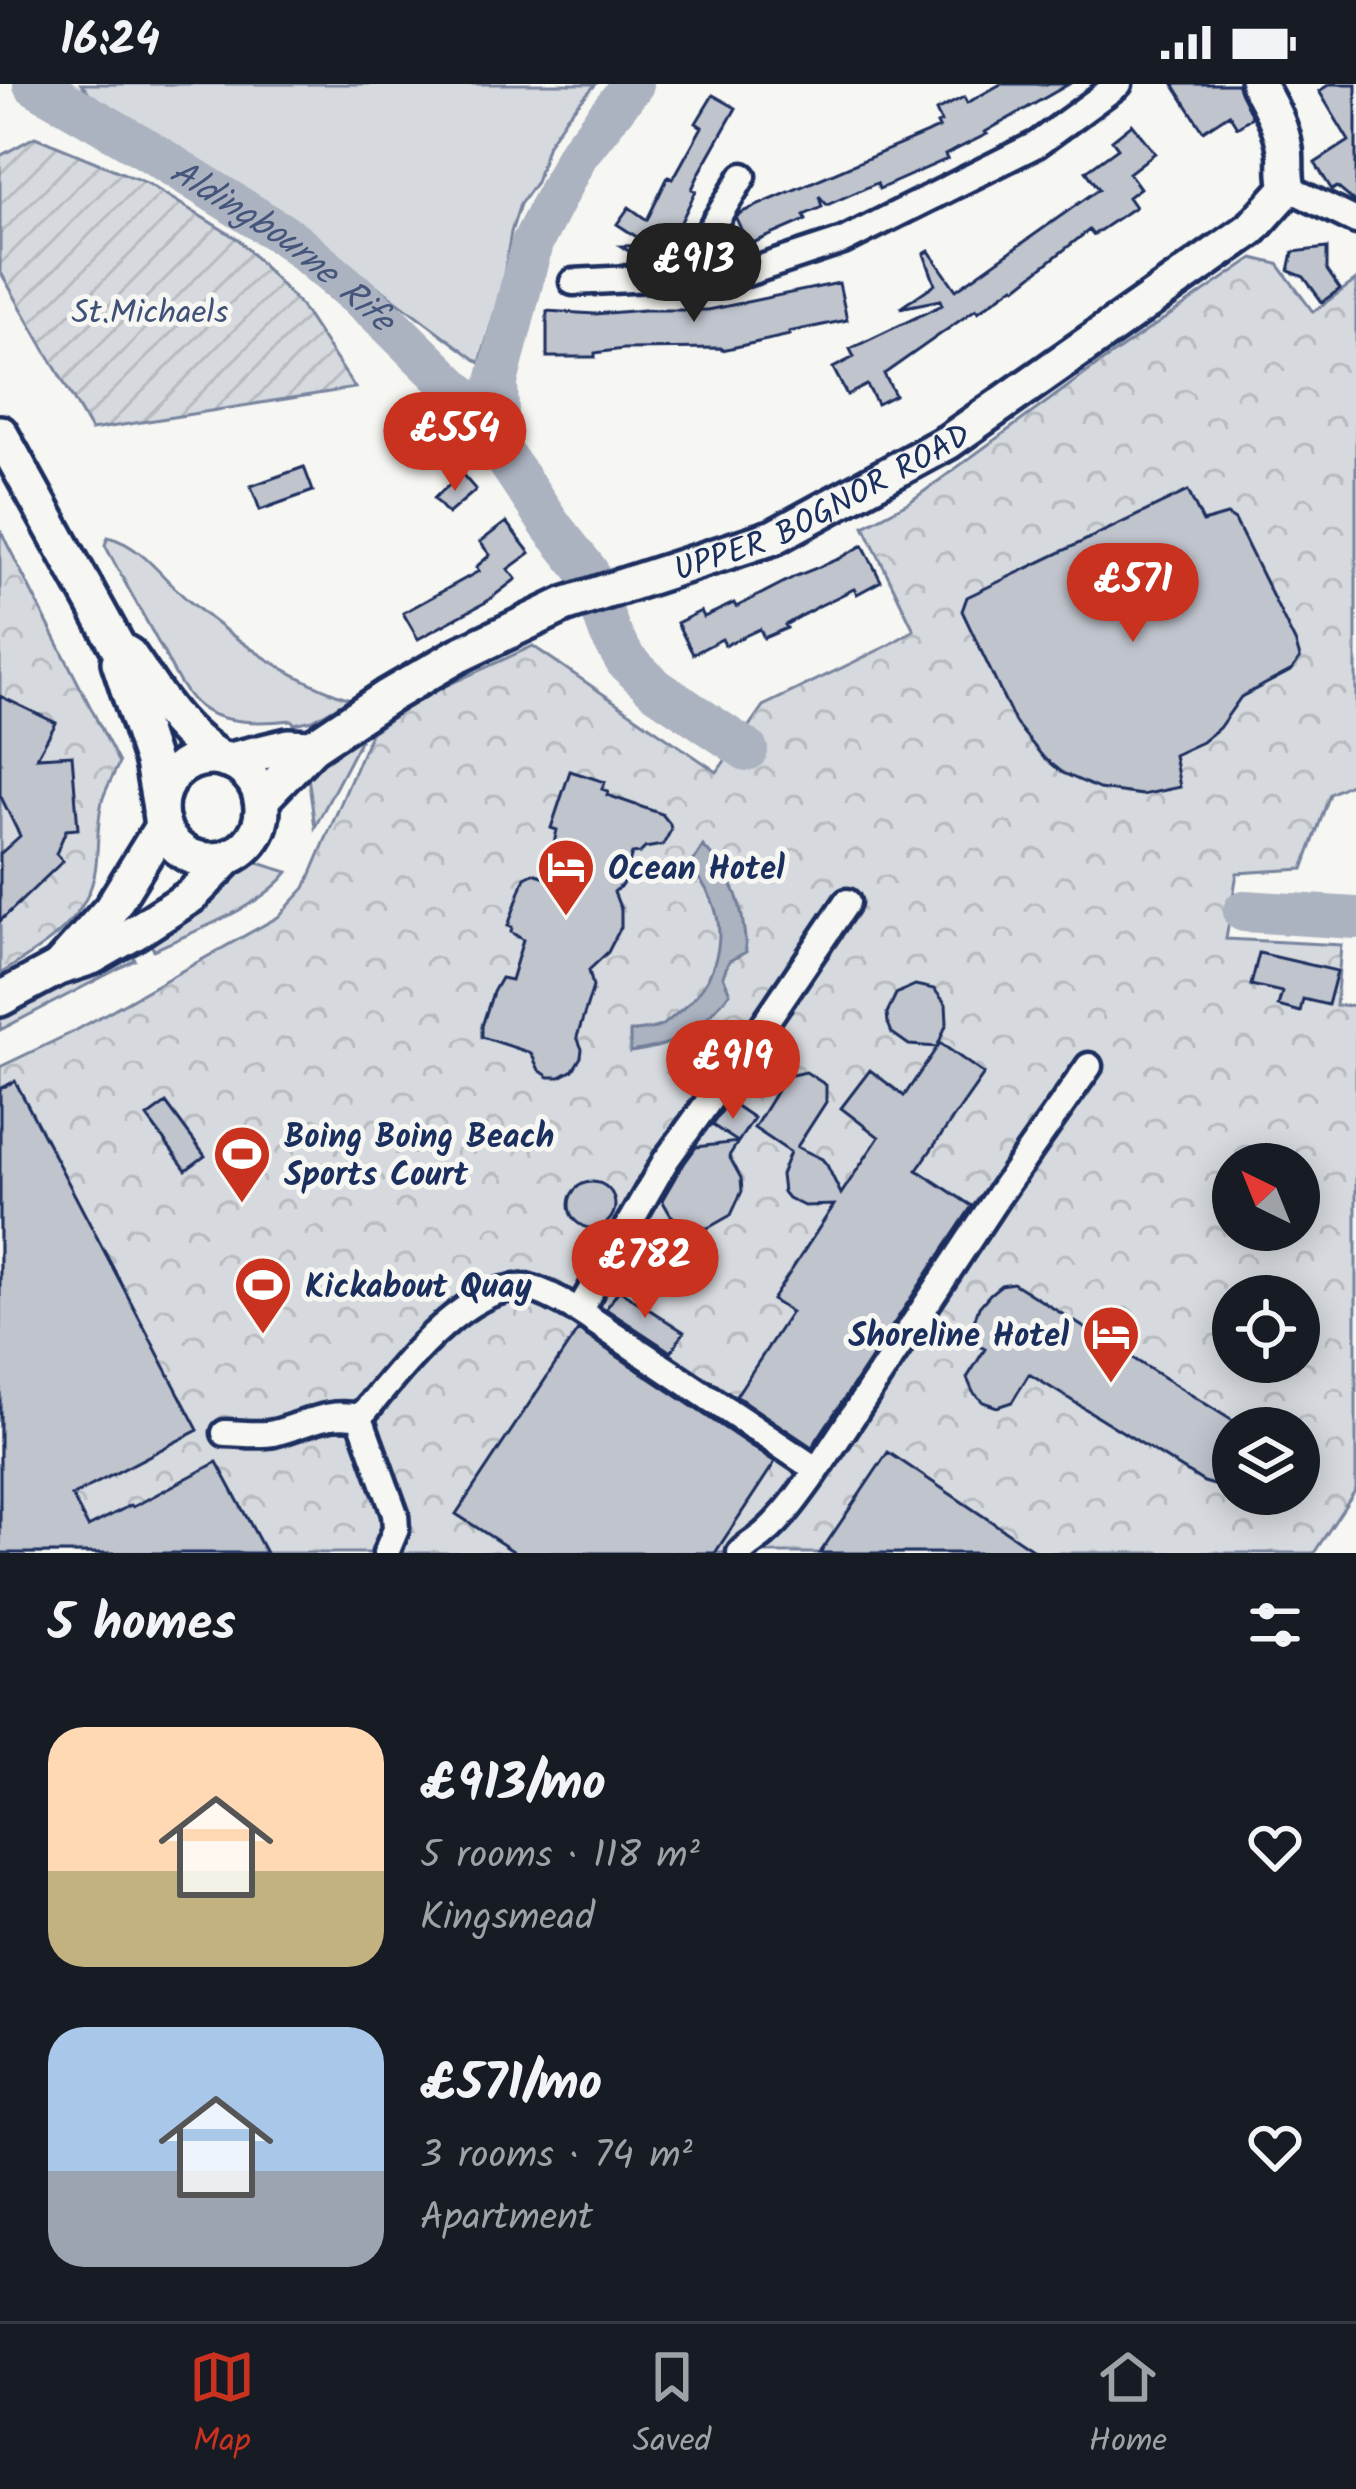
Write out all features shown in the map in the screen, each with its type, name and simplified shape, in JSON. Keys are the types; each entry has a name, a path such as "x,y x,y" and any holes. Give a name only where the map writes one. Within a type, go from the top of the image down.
{"street":[{"path":"574,282 746,273 843,241 1037,144 1119,84"},
{"path":"1268,88 1286,153 1288,188 1356,221"},
{"path":"681,278 743,176"},
{"name":"UPPER BOGNOR ROAD","path":"312,747 459,655 564,604 774,537 948,442 1250,229 1288,188"},
{"path":"0,433 119,649 119,664 152,762 161,818 173,844 192,857 229,857"},
{"path":"0,999 58,968 92,957 151,923 191,896 229,857 247,846 258,830 261,800 248,774 193,741 129,655 119,649"},
{"path":"58,968 111,910 161,818 164,791 177,772 197,761 288,746 312,747"},
{"path":"261,800 312,747"},
{"path":"579,1311 666,1160 847,902"},
{"path":"740,1553 791,1506 817,1470 1089,1066"},
{"path":"360,1417 413,1354 476,1298 508,1288 532,1288 579,1311 817,1470"},
{"path":"225,1433 270,1434 327,1415 360,1417"},
{"path":"360,1417 395,1514 396,1529 386,1553"}],"green space":[{"path":"81,84 596,84 548,144 536,182 520,204 480,363 304,232 97,102"},
{"name":"St.Michaels","path":"35,137 147,183 239,240 300,305 355,388 91,430 0,271 0,156"},
{"path":"1253,258 1278,264 1313,312 1356,280 1356,781 1330,794 1303,869 1237,873 1226,939 1341,945 1336,1006 1356,1005 1356,1489 1314,1553 0,1553 0,1067 73,1032 278,917 305,888 371,732 426,695 533,646 717,772 763,706 914,630 864,526 911,501"},
{"path":"0,530 119,763 103,798 95,869 82,906 51,939 0,974"},
{"path":"108,537 142,555 189,601 245,645 306,681 350,699 313,720 294,724 292,720 232,720 200,707 177,678 118,570 105,545"},
{"path":"360,729 361,739 315,827 307,769"},
{"path":"258,863 288,872 244,907 154,950 145,935 240,868"},
{"path":"127,946 135,960 0,1030 0,1013"}],"shaded area":[{"path":"703,846 736,894 746,952 729,961 723,976 730,993 697,1027 663,1045 630,1052 630,1032 655,1028 670,1019 696,995 715,960 719,940 713,902 689,868"}],"building":[{"path":"1001,84 1069,84 945,155 947,159 879,189 877,183 827,205 819,196 822,207 804,215 806,220 748,245 736,218 740,213 939,128 936,111 964,97 967,103"},
{"path":"1173,84 1237,84 1252,117 1237,127 1229,114 1203,131"},
{"path":"1330,84 1356,84 1356,203 1337,187 1332,190 1315,163 1349,141 1319,91"},
{"path":"713,95 736,108 700,172 674,236 657,261 645,262 621,246 649,245 617,224 629,207 647,220 668,177 673,179 702,127 696,123"},
{"path":"1132,124 1155,153 1129,173 1140,188 1128,197 1135,207 1093,235 1089,230 1016,288 976,309 884,374 895,395 877,404 867,385 847,395 833,368 854,357 850,349 942,305 940,300 900,308 935,284 924,254 929,251 956,290 1099,189 1086,171 1118,148 1112,140"},
{"path":"1327,248 1327,270 1340,289 1322,302 1304,277 1289,271 1293,252"},
{"path":"839,283 847,320 790,335 722,350 623,349 595,353 595,357 547,357 547,311 708,310"},
{"path":"304,467 313,491 260,510 251,486"},
{"path":"462,474 476,490 448,514 434,498"},
{"path":"1188,491 1203,522 1227,515 1235,520 1300,658 1292,670 1241,697 1219,728 1202,742 1174,755 1180,787 1142,795 1099,789 1063,773 1016,724 962,611 967,597"},
{"path":"506,522 530,553 508,569 516,579 486,602 418,639 403,613 479,571 476,567 490,555 480,542"},
{"path":"863,545 881,581 819,606 764,638 760,629 725,645 722,639 693,654 677,623 701,611 704,617 734,603 736,607"},
{"path":"0,696 56,723 37,757 72,755 78,829 66,830 56,854 63,861 0,921 0,854 20,836 0,795"},
{"name":"Ocean Hotel","path":"570,771 605,782 602,789 607,795 662,814 671,830 663,845 632,854 622,885 614,892 621,927 608,952 589,970 593,987 577,1037 581,1057 573,1070 549,1077 539,1070 531,1053 482,1037 482,1026 501,978 511,980 523,940 508,926 525,877 533,873 546,877 557,830 551,828"},
{"path":"1259,953 1337,971 1328,1005 1303,999 1300,1012 1278,1006 1282,992 1251,985"},
{"path":"915,985 934,989 946,1004 947,1023 937,1047 909,1045 892,1033 888,1023 887,1013 896,994"},
{"path":"940,1043 984,1074 917,1170 972,1206 812,1447 736,1396 791,1312 772,1300 834,1205 804,1206 788,1198 781,1175 790,1152 754,1128 786,1076 806,1072 826,1085 826,1102 797,1147 822,1159 841,1194 879,1137 841,1108 870,1070 904,1096"},
{"path":"15,1081 198,1430 72,1496 88,1527 217,1462 266,1553 0,1553 0,1089"},
{"path":"729,1101 754,1118 738,1142 712,1125"},
{"path":"166,1103 205,1156 186,1170 147,1117"},
{"path":"738,1142 729,1156 742,1191 731,1215 708,1228 680,1223 662,1200 680,1169 696,1147"},
{"path":"592,1182 608,1189 615,1205 608,1221 592,1228 576,1221 569,1205 576,1189"},
{"name":"Shoreline Hotel","path":"1013,1283 1212,1408 1212,1484 1029,1374 1012,1402 997,1407 983,1402 967,1378 985,1349 972,1342 972,1327 979,1307 1001,1285"},
{"path":"619,1290 684,1332 671,1352 606,1309"},
{"path":"578,1330 775,1462 715,1553 516,1553 456,1514"},
{"path":"888,1452 1038,1553 820,1553"}],"waterway":[{"name":"Aldingbourne Rife","path":"34,84 290,239 378,313 467,401 588,572 610,633 626,661 656,689 747,750"},
{"name":"Aldingbourne Rife","path":"499,447 497,382 532,243 577,155 633,84"},
{"name":"Aldingbourne Rife","path":"1244,911 1356,918"}],"place":[{"name":"Ocean Hotel","path":"566,918"},
{"name":"Boing Boing Beach Sports Court","path":"242,1205"},
{"name":"Kickabout Quay","path":"263,1336"},
{"name":"Shoreline Hotel","path":"1111,1385"}]}
